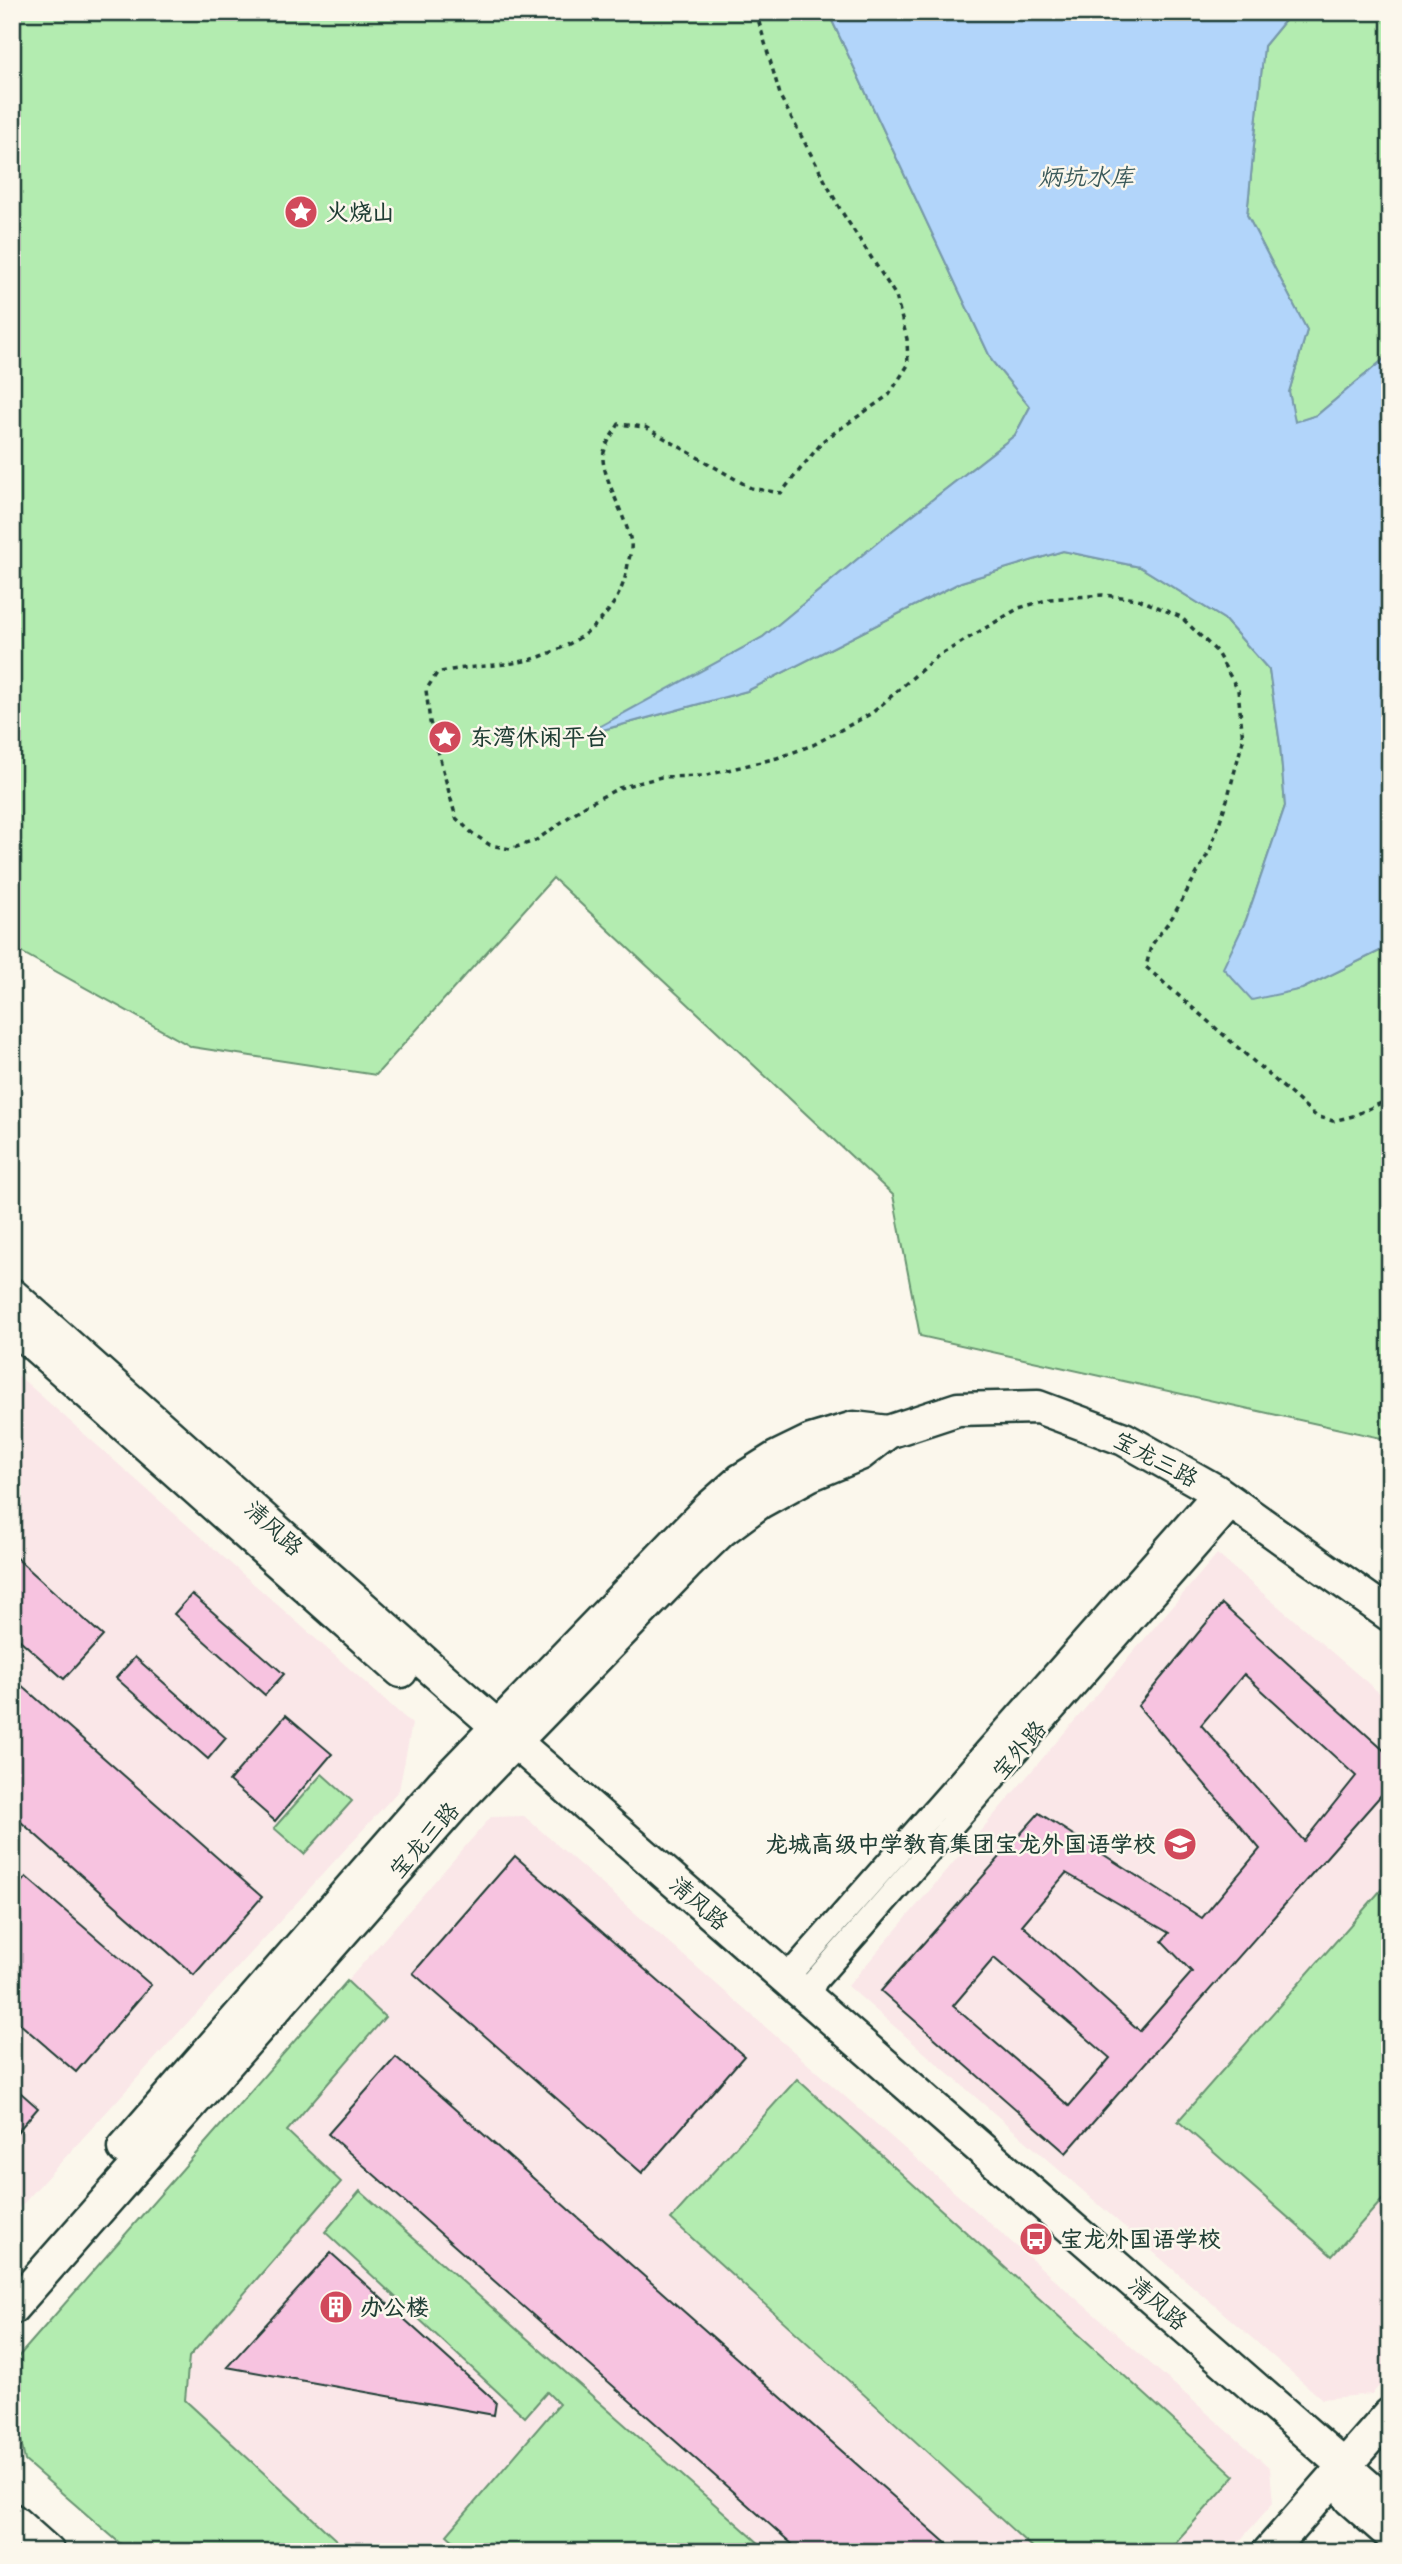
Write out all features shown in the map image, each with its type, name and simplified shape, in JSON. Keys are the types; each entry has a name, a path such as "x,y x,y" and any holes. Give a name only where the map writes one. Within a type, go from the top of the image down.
{"street":[{"name":"清风路","path":"12,1295 499,1742 1337,2474 1390,2506"},
{"name":"清风路","path":"12,1325 232,1523 781,1974 1337,2474 1390,2534"},
{"name":"宝龙三路","path":"12,2276 443,1783 499,1742 721,1531 760,1502 809,1475 860,1454 888,1432 958,1409 1038,1407 1124,1439 1225,1498 1390,1615"},
{"name":"宝外路","path":"781,1974 797,1966 1225,1498"},
{"name":"宝外路","path":"808,1998 815,1981 1225,1498"},
{"name":"宝龙三路","path":"12,2308 462,1796 499,1742"},
{"path":"1269,2552 1390,2414"},
{"path":"12,2521 48,2552"}],"path":[{"path":"755,12 781,98 840,208 896,296 907,339 908,365 889,395 824,440 780,493 751,488 645,427 619,424 607,440 603,460 631,544 626,580 610,612 570,645 539,657 497,665 462,666 437,673 426,690 430,722 456,818 490,845 510,849 535,841 586,805 619,788 661,777 704,776 777,758 813,745 872,713 935,659 1019,608 1050,599 1103,595 1138,599 1181,617 1216,651 1237,690 1243,740 1210,850 1173,916 1151,946 1146,967 1316,1116 1333,1121 1353,1116 1390,1099"}],"shaded area":[{"path":"12,1370 412,1724 399,1790 12,2216"},
{"name":"龙城高级中学教育集团宝龙外国语学校","path":"1217,1554 1390,1702 1390,2374 1372,2394 1322,2399 848,1986"},
{"path":"524,1816 1270,2468 1273,2503 1230,2552 130,2552 25,2461 12,2397 12,2364 491,1817"}],"green space":[{"path":"12,12 828,12 992,361 1030,407 1015,435 883,538 763,637 588,734 747,691 961,582 1063,551 1140,567 1224,619 1269,670 1280,744 1285,806 1246,920 1224,968 1302,989 1390,946 1390,1440 920,1336 893,1195 553,878 376,1075 192,1047 12,947"},
{"path":"1292,12 1390,12 1390,354 1317,415 1295,423 1289,392 1307,330 1247,215 1264,46"},
{"path":"322,1774 352,1801 304,1854 274,1828"},
{"path":"1381,1890 1390,1898 1390,2191 1332,2256 1178,2121"},
{"path":"347,1981 385,2017 287,2131 341,2182 189,2357 185,2400 349,2552 130,2552 25,2461 12,2397 12,2364"},
{"path":"797,2079 1235,2476 1167,2552 1037,2552 671,2219"},
{"path":"360,2191 769,2552 466,2552 447,2535 559,2404 547,2392 525,2417 325,2232"}],"water":[{"name":"炳坑水库","path":"828,12 1292,12 1264,46 1247,215 1307,330 1289,392 1295,422 1317,415 1390,354 1390,946 1302,989 1252,1000 1223,968 1246,920 1285,806 1280,744 1269,670 1224,619 1140,567 1063,551 961,582 747,691 584,735 763,637 883,538 1015,435 1030,407 992,361"}],"building":[{"path":"12,1554 103,1636 64,1679 12,1633"},
{"path":"192,1594 284,1674 265,1695 174,1614"},
{"path":"1222,1604 1390,1756 1390,1785 1066,2153 881,1991 1039,1813 1202,1918 1260,1849 1138,1706","holes":["1244,1674 1356,1776 1304,1841 1201,1725","1066,1873 1169,1933 1162,1941 1192,1972 1140,2031 1022,1925","994,1958 1110,2058 1069,2106 953,2006"]},
{"path":"135,1657 226,1738 208,1759 116,1678"},
{"path":"12,1677 262,1897 194,1975 12,1814"},
{"path":"286,1715 332,1754 275,1821 229,1781"},
{"path":"515,1856 744,2056 642,2173 413,1973"},
{"path":"26,1877 151,1985 76,2072 12,2017 12,1892"},
{"path":"396,2057 956,2552 801,2552 328,2134"},
{"path":"12,2085 38,2108 12,2138"},
{"name":"办公楼","path":"331,2253 496,2402 494,2415 227,2367"}],"place":[{"name":"火烧山","path":"301,212"},
{"name":"东湾休闲平台","path":"445,737"},
{"name":"龙城高级中学教育集团宝龙外国语学校","path":"1180,1844"},
{"name":"宝龙外国语学校","path":"1036,2239"},
{"name":"办公楼","path":"336,2307"}]}
